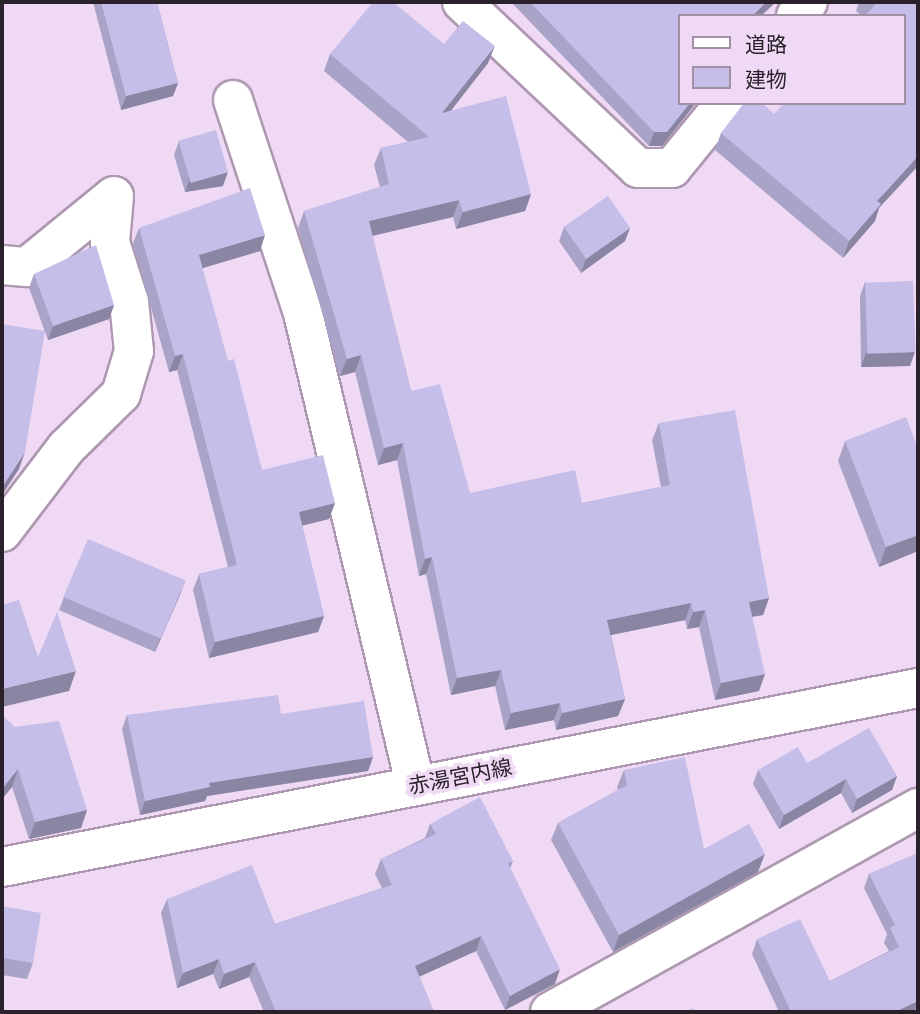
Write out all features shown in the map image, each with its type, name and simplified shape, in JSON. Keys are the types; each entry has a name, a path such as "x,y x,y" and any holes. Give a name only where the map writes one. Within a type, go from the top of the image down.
{"main road":[{"path":"462,2 638,167 672,168 723,105"},
{"path":"233,100 303,313 415,784"},
{"path":"2,265 27,267 114,196 110,242 129,302 134,351 121,394 66,448 2,532"},
{"name":"赤湯宮内線","path":"2,867 415,784 918,688"},
{"path":"550,1012 918,808"}],"building":[{"path":"101,2 157,2 178,83 126,96"},
{"path":"373,2 393,2 444,44 463,21 495,46 442,113 506,96 531,194 463,212 459,200 369,221 411,391 440,384 470,493 575,470 582,503 670,485 659,423 735,410 769,598 749,602 765,674 721,683 705,610 693,612 691,603 607,620 625,699 562,713 560,703 511,713 501,670 457,678 432,557 425,559 403,443 384,448 361,355 347,359 304,211 389,184 381,148 429,137 330,54"},
{"path":"530,2 766,2 754,14 678,14 678,105 688,105 667,132 654,132"},
{"path":"871,2 918,2 918,156 877,201 881,204 849,241 721,133 742,105 764,105 774,114 782,105 906,105 906,14 867,14 875,5"},
{"path":"216,130 228,172 191,183 179,141"},
{"path":"250,188 265,235 199,255 228,361 234,359 262,470 323,455 335,503 299,512 324,616 215,642 199,574 237,565 183,354 175,356 139,228"},
{"path":"608,196 630,228 586,259 564,227"},
{"path":"96,245 114,305 53,326 34,274"},
{"path":"913,281 915,352 868,354 865,283"},
{"path":"2,324 45,331 25,452 2,487"},
{"path":"906,417 918,448 918,535 886,547 845,441"},
{"path":"88,539 186,580 161,638 63,597"},
{"path":"19,600 38,657 57,612 76,671 2,689 2,605"},
{"path":"278,695 281,714 364,701 373,757 209,783 210,787 145,801 127,715"},
{"path":"2,715 15,727 59,721 87,810 35,822 18,769 2,789"},
{"path":"869,728 897,776 857,799 846,779 784,815 758,770 798,747 807,763"},
{"path":"685,757 704,849 749,824 765,854 619,935 558,823 627,785 624,770"},
{"path":"480,797 513,861 508,863 560,969 510,996 481,936 415,966 434,1012 276,1012 255,962 224,974 219,959 183,973 167,899 252,865 275,924 392,885 381,859 436,834 430,824"},
{"path":"918,853 918,1001 895,1012 791,1012 757,939 800,919 830,981 899,947 890,928 895,925 869,874"},
{"path":"2,906 41,913 33,963 2,958"}]}
